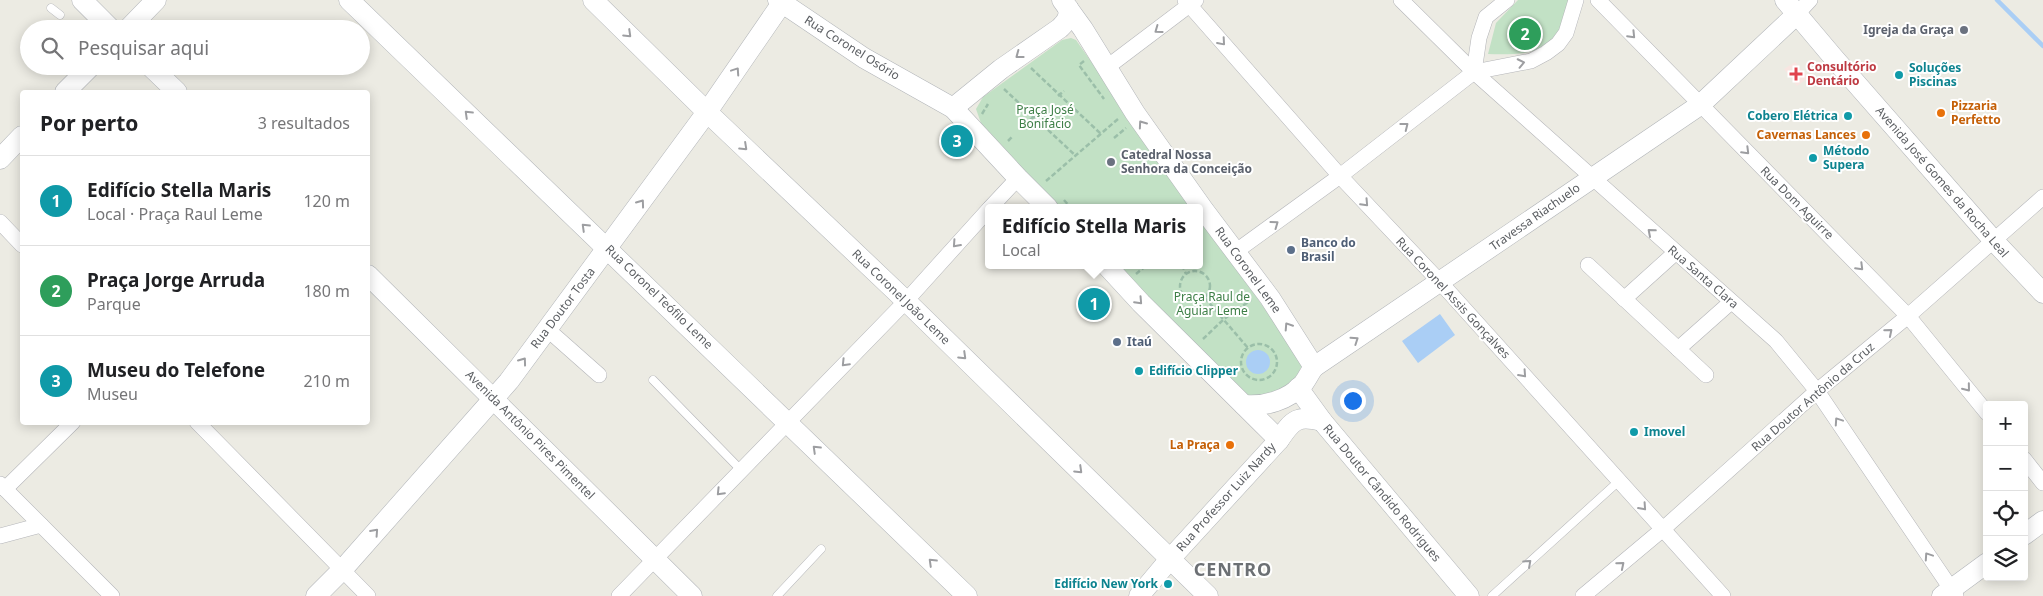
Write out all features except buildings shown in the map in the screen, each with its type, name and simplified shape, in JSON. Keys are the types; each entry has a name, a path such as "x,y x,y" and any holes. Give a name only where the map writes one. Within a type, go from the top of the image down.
{"street":[{"path":"82,0 98,20"},
{"path":"137,20 156,0"},
{"name":"Rua Coronel Teófilo Leme","path":"349,0 370,20"},
{"name":"Rua Coronel João Leme","path":"593,0 707,112 906,301 1208,596"},
{"name":"Rua Santa Clara","path":"1401,0 1474,72 1776,341 1817,391 1949,594"},
{"path":"1474,72 1479,38 1486,17 1508,0"},
{"path":"1236,252 1340,176 1474,72 1531,61 1546,53 1558,44 1566,34 1576,0"},
{"name":"Rua Dom Aguirre","path":"1598,0 1908,316 1983,408"},
{"name":"Rua Doutor Tosta","path":"316,596 343,569 494,400 608,249 707,112 781,1"},
{"name":"Rua Coronel Osório","path":"781,1 864,58 953,108"},
{"path":"1106,68 1190,2"},
{"name":"Rua Coronel Assis Gonçalves","path":"1190,2 1340,176 1440,282 1722,596"},
{"path":"1044,204 953,108 1008,63 1060,28 1069,14 1065,4"},
{"name":"Rua Coronel Leme","path":"1065,4 1083,28 1140,121 1201,204"},
{"name":"Travessa Riachuelo","path":"1244,405 1256,406 1272,403 1298,388 1314,368 1700,105 1798,5"},
{"name":"Avenida José Gomes da Rocha Leal","path":"1798,5 1832,57 1994,241 2043,293"},
{"name":"Rua Coronel Teófilo Leme","path":"370,20 967,596"},
{"path":"1060,28 1073,26 1083,28"},
{"path":"67,90 82,75"},
{"path":"159,75 175,90"},
{"path":"0,159 20,138"},
{"path":"994,204 1018,178"},
{"name":"Rua Doutor Antônio da Cruz","path":"1583,596 1663,529 1817,391 1908,316 2043,197"},
{"name":"Rua Coronel Leme","path":"1203,207 1270,298 1314,368"},
{"path":"619,596 906,301 985,214"},
{"path":"0,222 20,243"},
{"path":"1624,299 1676,253"},
{"path":"1588,266 1706,375"},
{"path":"1110,269 1279,440"},
{"name":"Avenida Antônio Pires Pimentel","path":"370,277 692,596"},
{"path":"1678,349 1731,302"},
{"path":"546,329 599,375"},
{"name":"Rua Doutor Cândido Rodrigues","path":"1298,388 1322,421 1469,596"},
{"name":"Rua Professor Luiz Nardy","path":"1139,596 1170,559 1279,440 1286,429 1298,419 1308,418 1322,421"},
{"path":"70,425 3,486 112,596"},
{"path":"200,425 368,596"},
{"path":"2028,464 2043,482"},
{"path":"2028,532 2043,521"},
{"path":"0,536 41,525"},
{"path":"1949,594 1983,565"}],"lane":[{"path":"51,8 60,15"},
{"path":"653,380 741,470"},
{"path":"1492,596 1619,481"},
{"path":"777,596 821,550"}],"path":[{"path":"1085,60 1078,65 1084,75 1105,100 1111,95"},
{"path":"1031,67 1101,134"},
{"path":"1004,89 1035,115 1076,156"},
{"path":"1059,95 1064,91"},
{"path":"1030,120 1035,115"},
{"path":"1046,181 1119,118"},
{"path":"1114,138 1132,123"},
{"path":"1008,141 1012,137"},
{"path":"1184,269 1186,274"},
{"path":"1195,271 1208,276 1211,286 1205,298 1200,301 1190,301 1182,293 1180,283 1186,274 1195,271"},
{"path":"1196,345 1224,319 1256,297"},
{"path":"1205,298 1248,348"},
{"path":"1260,344 1271,349 1275,354 1276,366 1270,377 1254,380 1244,373 1240,363 1241,357 1248,348 1260,344"}],"shaded area":[{"name":"Consultório Dentário","path":"1795,62 1808,78 1797,86 1784,69"}],"green space":[{"path":"1518,0 1569,0 1563,27 1550,43 1541,48 1520,53 1488,54 1496,23"},
{"name":"Praça José Bonifácio","path":"1071,38 1076,40 1191,204 1055,204 982,126 976,109 983,97 1062,40"},
{"name":"Praça Raul de Aguiar Leme","path":"1203,221 1302,362 1299,373 1292,383 1282,391 1266,396 1248,396 1119,269 1203,269"}],"water":[{"path":"1440,314 1455,335 1418,363 1402,341"},
{"path":"1258,350 1267,353 1270,362 1267,371 1258,374 1249,371 1246,362 1249,353"}],"waterway":[{"path":"1997,0 2043,46"}],"place":[{"name":"Igreja da Graça","path":"1964,30"},
{"name":"Praça Jorge Arruda","path":"1525,34"},
{"name":"Consultório Dentário","path":"1796,74"},
{"name":"Soluções Piscinas","path":"1899,75"},
{"name":"Pizzaria Perfetto","path":"1941,113"},
{"name":"Cobero Elétrica","path":"1848,116"},
{"name":"Cavernas Lances","path":"1866,135"},
{"name":"Museu do Telefone","path":"957,141"},
{"name":"Método Supera","path":"1813,158"},
{"name":"Catedral Nossa Senhora da Conceição","path":"1111,162"},
{"name":"Banco do Brasil","path":"1291,250"},
{"name":"Edifício Stella Maris","path":"1094,304"},
{"name":"Itaú","path":"1117,342"},
{"name":"Edifício Clipper","path":"1139,371"},
{"name":"Imovel","path":"1634,432"},
{"name":"La Praça","path":"1230,445"},
{"name":"Edifício New York","path":"1168,584"}],"district":[{"name":"CENTRO","path":"1233,570"}]}
